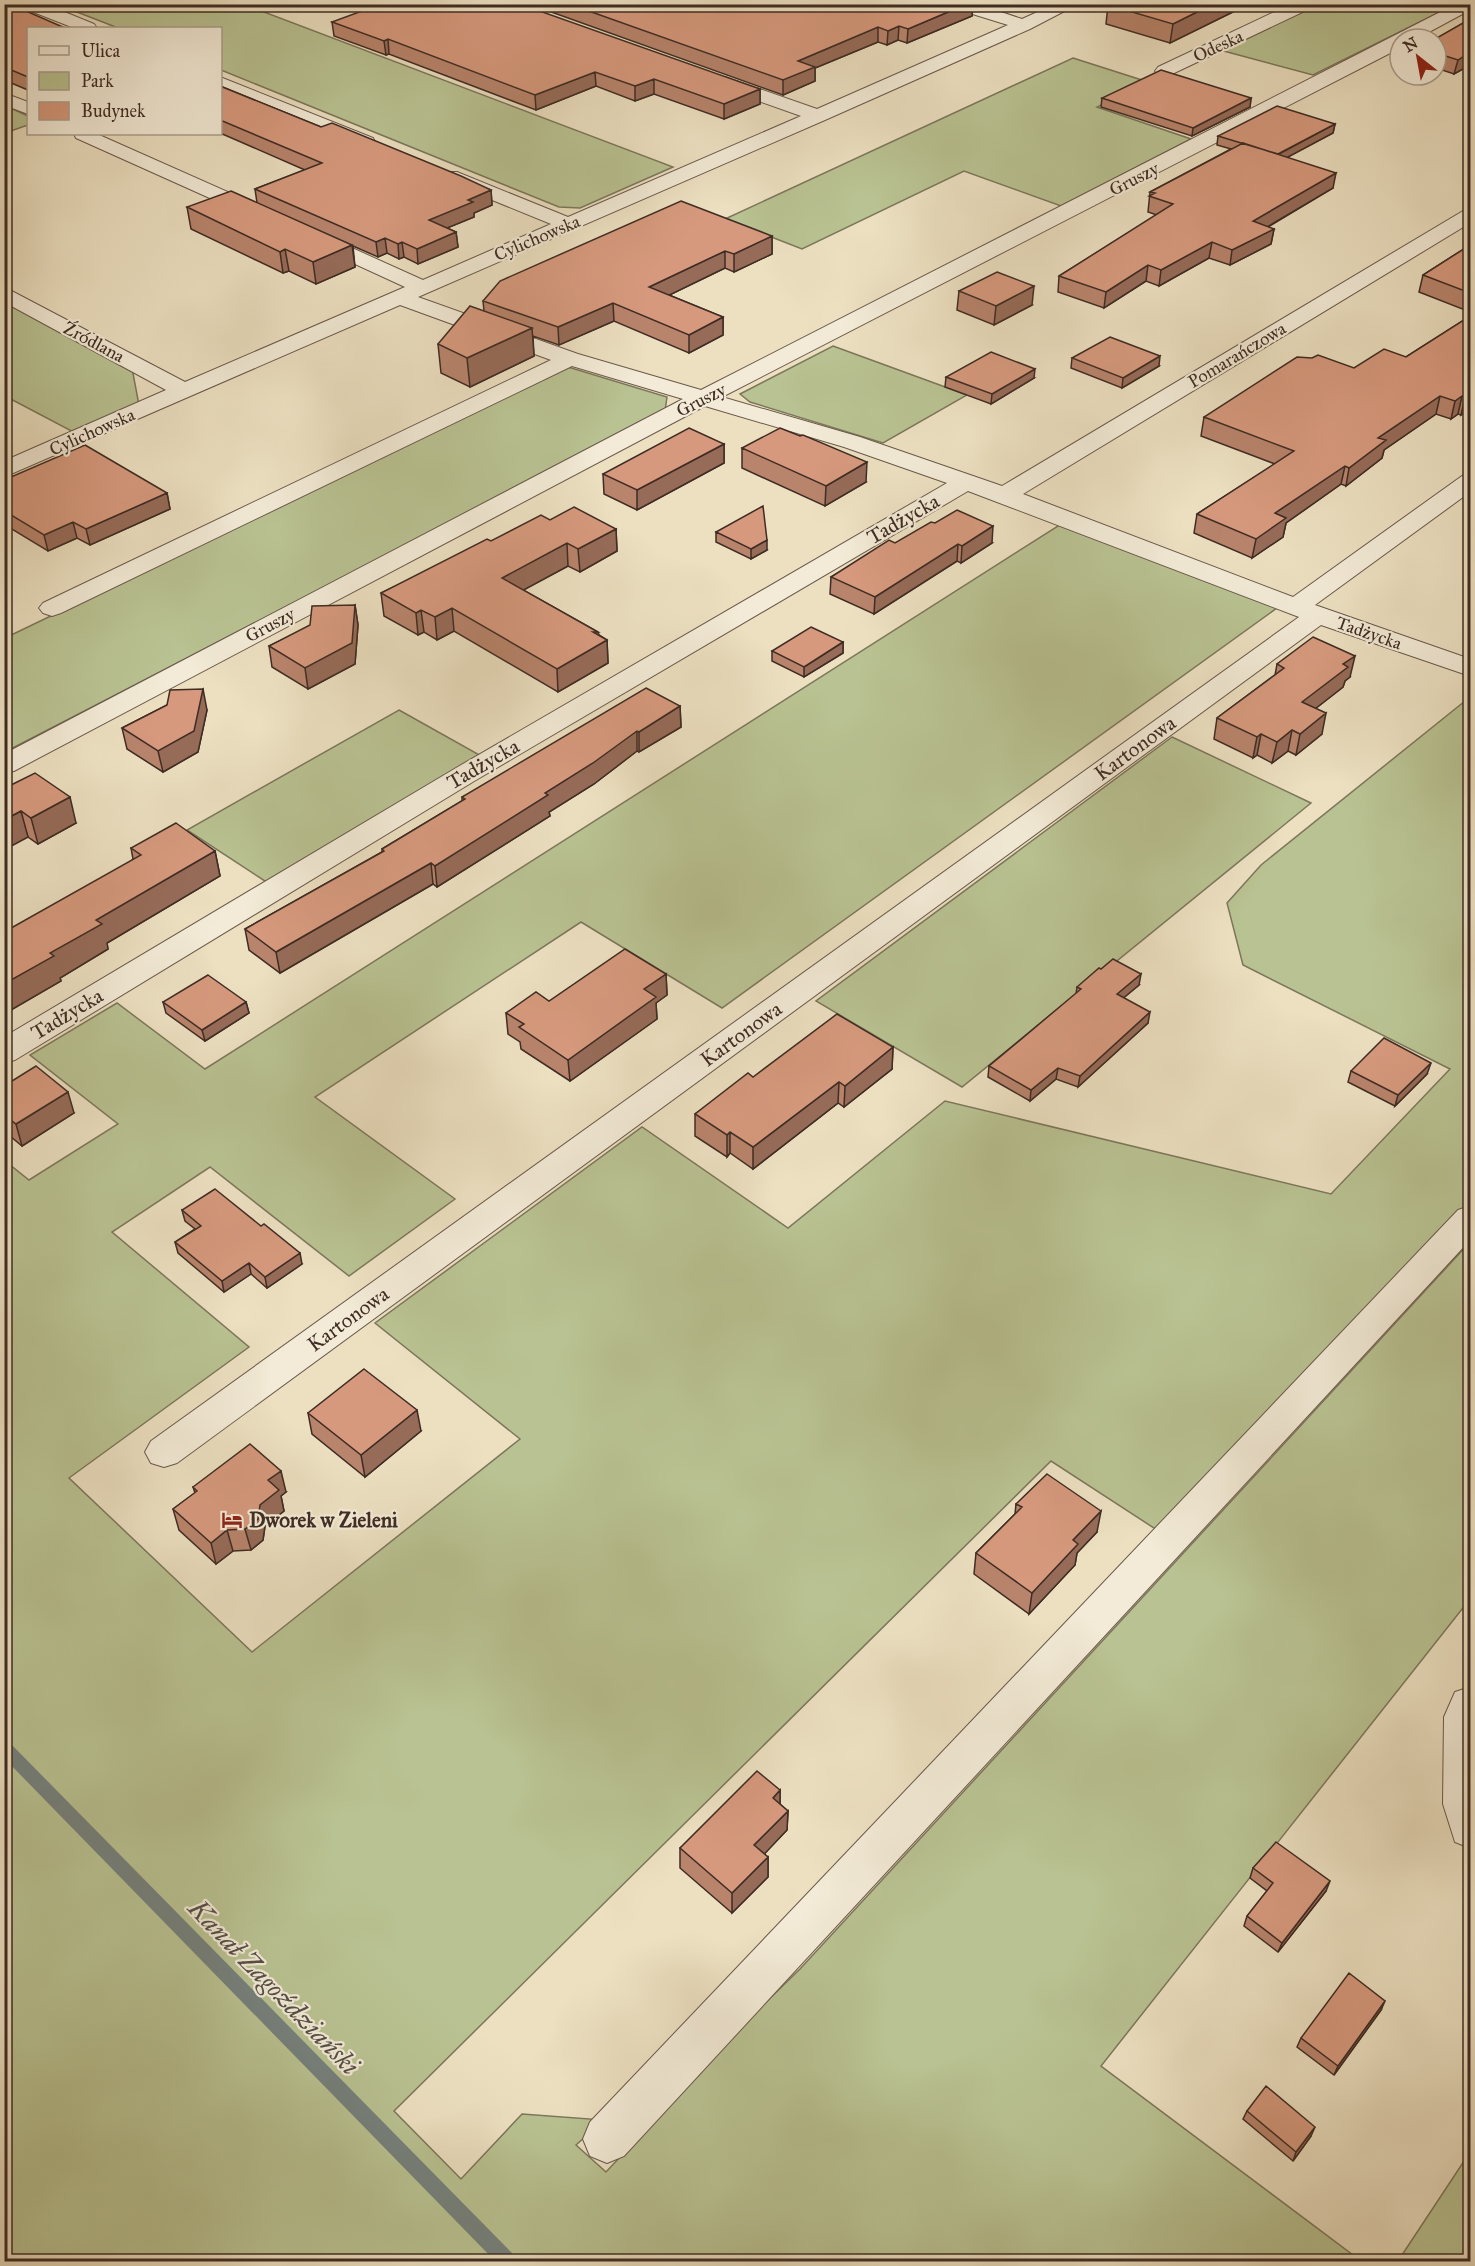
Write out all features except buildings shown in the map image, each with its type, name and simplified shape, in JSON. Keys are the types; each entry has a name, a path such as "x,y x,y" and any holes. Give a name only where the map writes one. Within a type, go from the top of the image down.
{"street":[{"path":"29,4 86,27"},
{"path":"959,4 1024,25"},
{"name":"Cylichowska","path":"4,470 819,116 1070,4"},
{"name":"Odeska","path":"1164,71 1305,4"},
{"path":"1440,4 1465,7"},
{"name":"Gruszy","path":"1427,27 1465,7"},
{"name":"Gruszy","path":"4,765 701,399 1388,47"},
{"path":"701,74 819,116"},
{"path":"222,83 384,149"},
{"path":"4,98 27,109"},
{"path":"85,135 274,220"},
{"path":"438,171 568,224"},
{"name":"Pomarańczowa","path":"1004,495 1470,215"},
{"path":"295,230 422,287"},
{"name":"Źródlana","path":"4,293 184,391"},
{"name":"Tadżycka","path":"399,297 493,333 570,359 852,442 1004,495 1307,611 1470,668"},
{"path":"52,608 570,359"},
{"name":"Kartonowa","path":"164,1452 1307,611 1470,481"},
{"name":"Tadżycka","path":"4,1052 435,793 966,482"},
{"path":"607,2139 1470,1219"},
{"path":"1470,1705 1465,1717 1464,1804 1470,1828"}],"green space":[{"path":"1429,4 1446,9 1410,27 1388,27 1388,38 1313,75 1220,50 1316,5"},
{"path":"59,5 269,5 256,9 673,167 580,208 559,207 222,70 222,27 115,27"},
{"path":"1073,58 1148,82 1097,107 1191,139 1061,206 964,171 802,249 725,219"},
{"path":"4,105 27,116 27,125 5,133"},
{"path":"4,299 132,368 139,405 77,434 5,396"},
{"path":"833,346 967,395 883,443 750,402 740,394"},
{"path":"568,367 667,397 665,411 5,752 5,638"},
{"path":"1061,524 1277,608 722,1008 581,922 315,1097 455,1199 349,1276 210,1167 112,1232 249,1347 69,1478 252,1652 520,1439 375,1323 642,1127 788,1228 945,1101 1331,1194 1450,1069 1243,965 1227,903 1261,865 1470,697 1470,1202 1157,1530 1051,1461 394,2111 461,2179 522,2114 604,2120 576,2145 606,2172 759,2009 800,1969 1470,1242 1470,1599 1101,2066 1361,2261 5,2261 4,1160 29,1180 118,1124 30,1055 117,1003 205,1069"},
{"path":"399,710 483,757 268,883 187,830"},
{"path":"1172,737 1311,803 962,1087 816,1001"},
{"path":"1470,2152 1470,2261 1398,2261"}],"waterway":[{"name":"Kanał Zagoździański","path":"4,1747 509,2262"}],"place":[{"name":"Dworek w Zieleni","path":"232,1520"}]}
